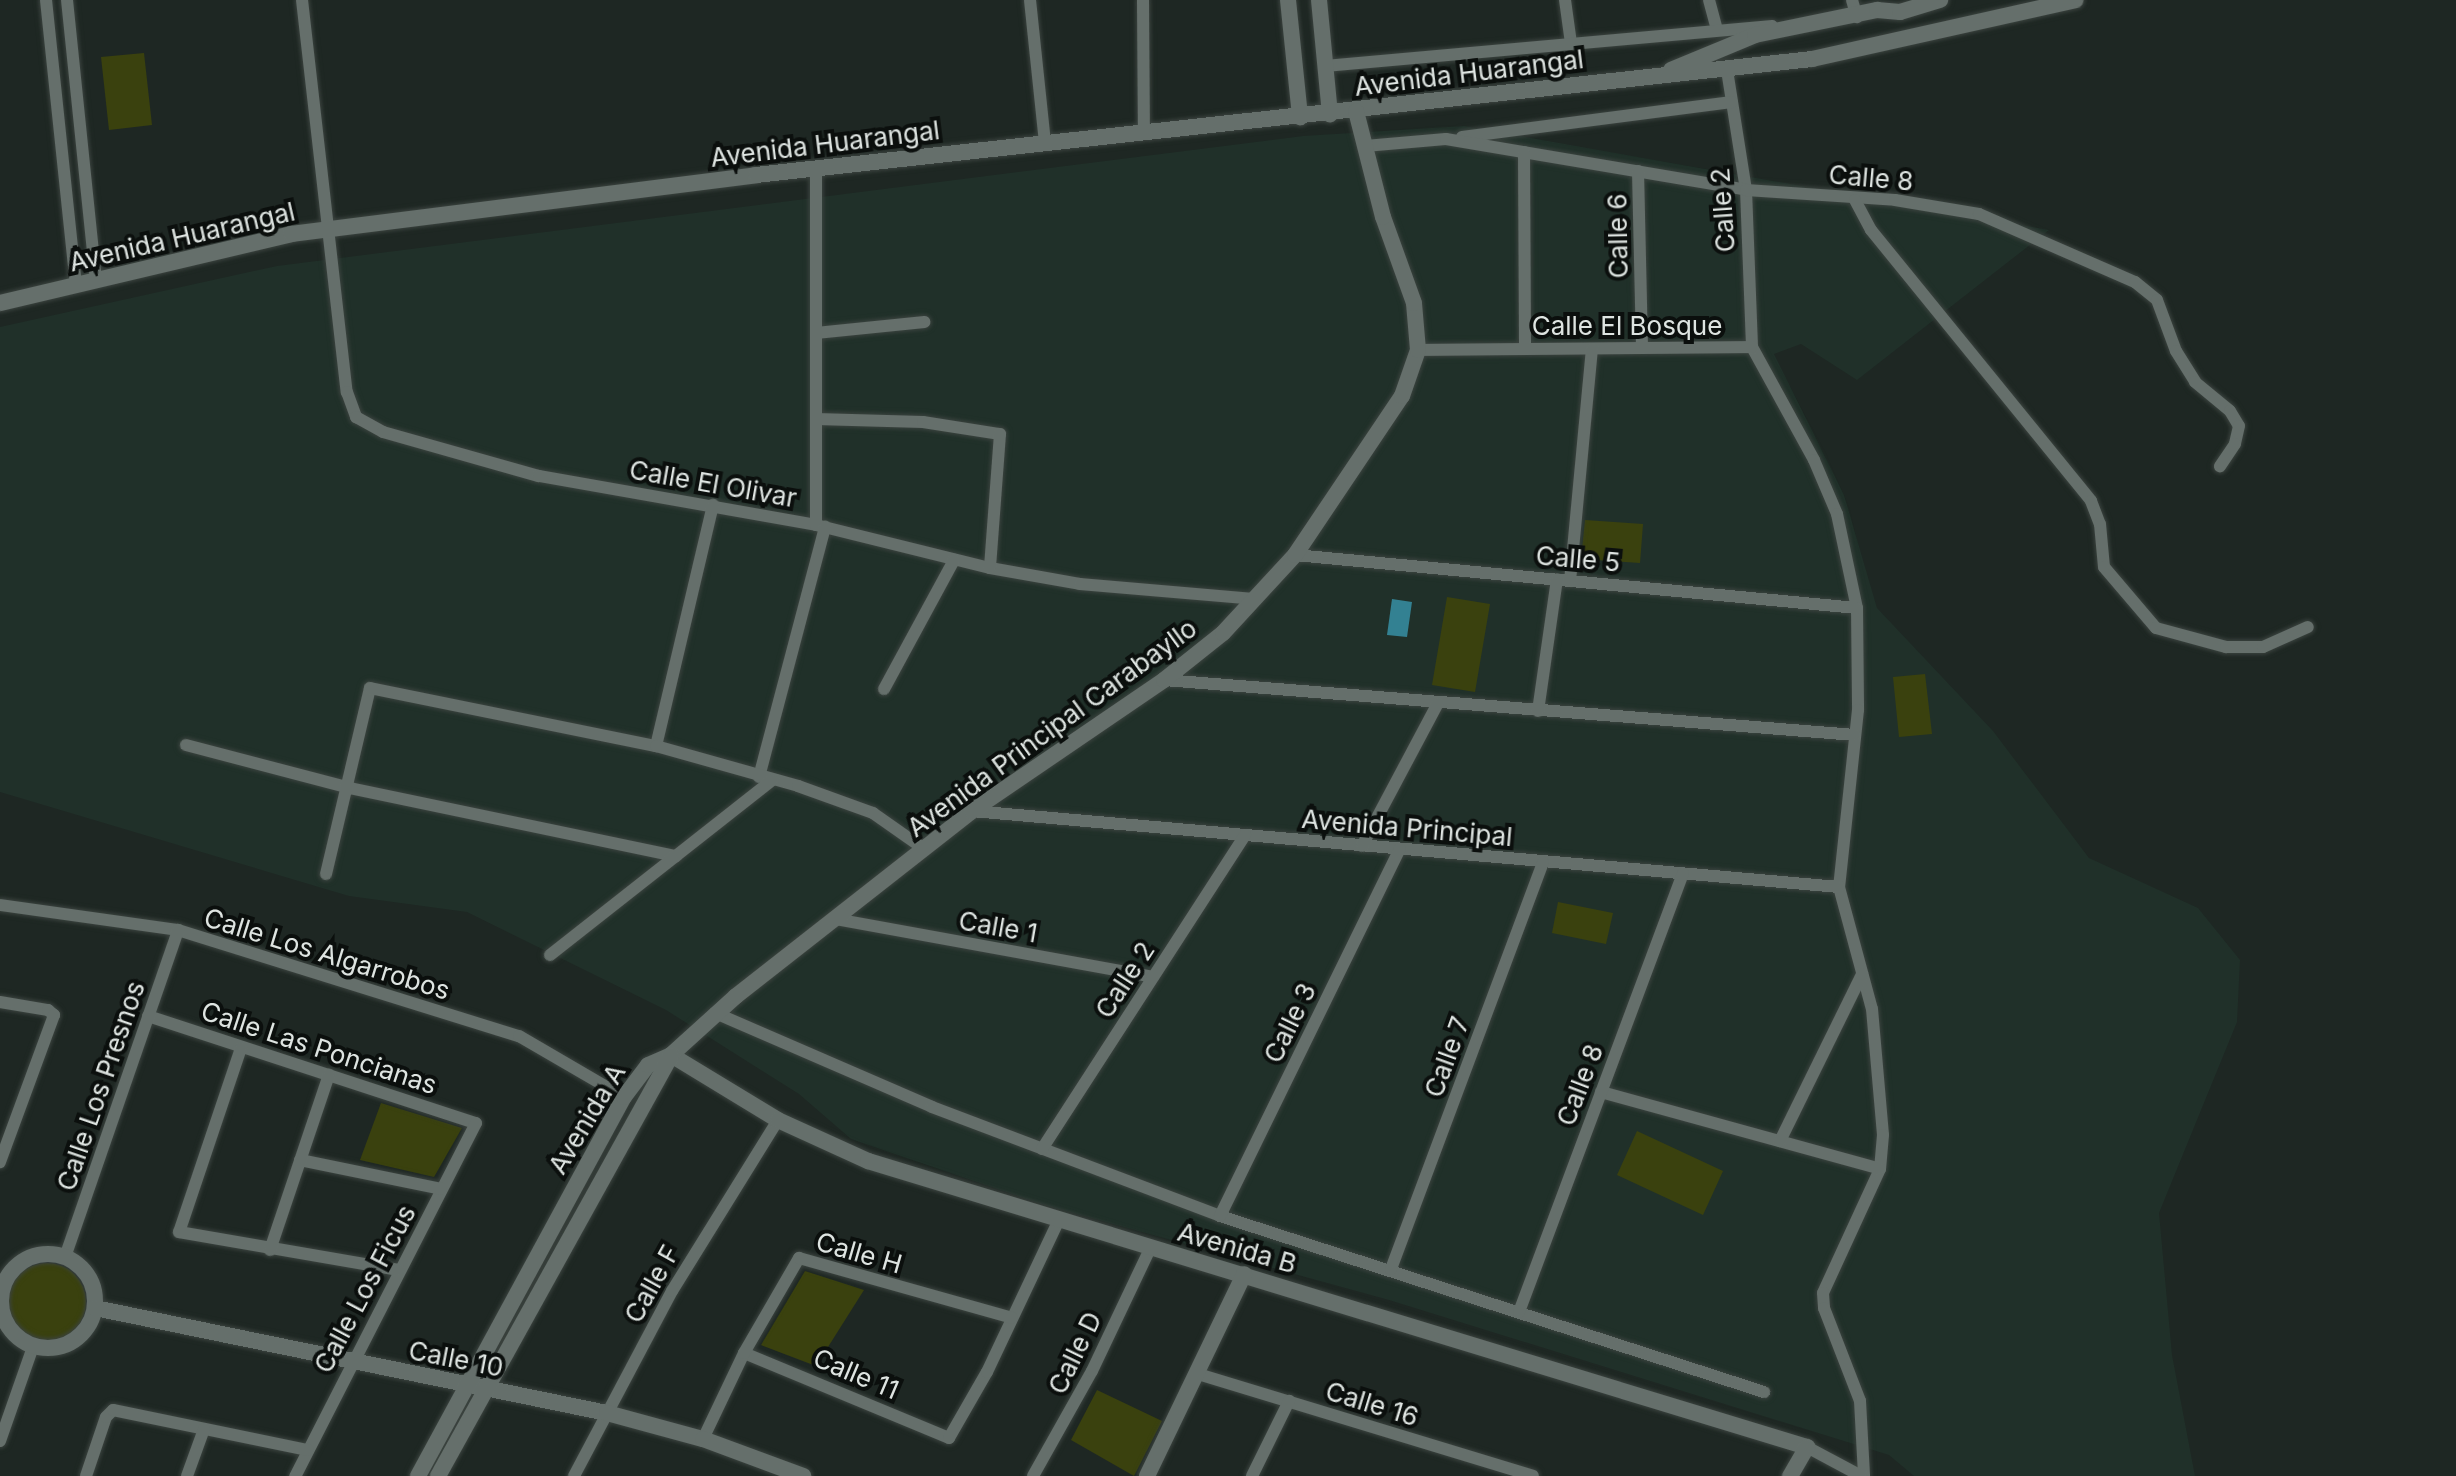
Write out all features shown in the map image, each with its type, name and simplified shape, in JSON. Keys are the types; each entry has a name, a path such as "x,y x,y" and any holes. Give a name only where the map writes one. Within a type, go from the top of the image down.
{"street":[{"path":"46,0 76,286"},
{"path":"67,0 96,280"},
{"path":"302,0 328,230"},
{"path":"1030,0 1045,143"},
{"path":"1143,0 1144,133"},
{"path":"1288,0 1300,117"},
{"path":"1319,0 1330,114"},
{"path":"1565,0 1571,43"},
{"path":"1709,0 1716,27"},
{"path":"1852,0 1857,17"},
{"name":"Avenida Huarangal","path":"1662,74 1729,43 1798,25 1857,17 1880,5 1900,12 1940,0"},
{"name":"Avenida Huarangal","path":"0,303 256,240 816,169 1330,114 1662,74 1727,70 1855,53 2075,0"},
{"path":"1325,66 1716,27 1798,25"},
{"name":"Calle 2","path":"1727,70 1746,190 1752,347"},
{"path":"1446,139 1732,102"},
{"name":"Avenida Principal Carabayllo","path":"671,1055 715,1013 972,811 1164,680 1256,599 1295,555 1402,396 1418,350 1414,303 1356,111"},
{"name":"Calle 8","path":"1365,146 1446,139 1746,190 1855,200 1895,200 1979,214 2135,282 2157,300 2176,351 2195,382 2230,411 2239,426 2235,444 2220,466"},
{"path":"1524,152 1525,349"},
{"path":"550,955 676,856 766,778 820,526 816,419 816,169"},
{"name":"Calle 6","path":"1638,171 1642,348"},
{"path":"1855,200 1871,230 2091,501 2100,524 2104,567 2156,628 2226,647 2263,647 2308,627"},
{"name":"Calle El Olivar","path":"328,230 347,392 356,417 383,432 539,476 820,526 990,568 1080,584 1256,599"},
{"path":"816,333 924,322"},
{"name":"Calle El Bosque","path":"1418,350 1752,347 1814,460 1837,514 1857,608 1855,735 1839,887"},
{"path":"1538,711 1563,580 1592,349"},
{"path":"816,419 923,422 1000,434 990,568"},
{"path":"656,746 713,505"},
{"name":"Calle 5","path":"1295,555 1857,608"},
{"path":"884,689 954,560"},
{"path":"1164,680 1855,735"},
{"path":"326,874 350,788 370,688 656,746 873,813 924,849"},
{"path":"1362,846 1438,703"},
{"path":"186,745 350,788 676,856"},
{"name":"Avenida Principal","path":"972,811 1839,887"},
{"name":"Calle 2","path":"1042,1149 1245,835"},
{"name":"Calle 3","path":"1220,1216 1400,849"},
{"name":"Calle 7","path":"1391,1269 1543,862"},
{"name":"Calle 8","path":"1519,1312 1683,874"},
{"path":"1790,1476 1807,1447 1862,1476 1862,1409 1824,1308 1823,1293 1880,1169 1883,1135 1872,1009 1839,887"},
{"name":"Calle Los Algarrobos","path":"0,905 178,930 519,1036 624,1097"},
{"name":"Calle 1","path":"835,919 1153,977"},
{"name":"Calle Los Presnos","path":"65,1257 178,930"},
{"path":"1780,1141 1862,974"},
{"path":"0,1002 48,1010 54,1015 0,1162"},
{"name":"Avenida B","path":"715,1013 1042,1149 1220,1216 1764,1392"},
{"name":"Calle Las Poncianas","path":"148,1016 476,1123"},
{"path":"241,1048 177,1226 185,1235 399,1270"},
{"name":"Avenida B","path":"671,1055 778,1120 868,1161 1807,1447"},
{"name":"Avenida A","path":"438,1476 473,1387 624,1097 648,1065 671,1055"},
{"name":"Avenida A","path":"418,1476 452,1409 473,1387 671,1055"},
{"path":"270,1250 329,1075"},
{"path":"1601,1092 1880,1169"},
{"name":"Calle F","path":"574,1476 704,1237 778,1120"},
{"name":"Calle Los Ficus","path":"295,1476 350,1363 476,1123"},
{"path":"300,1160 441,1189"},
{"path":"1012,1318 1059,1220"},
{"name":"Calle D","path":"1033,1476 1092,1371 1151,1247"},
{"path":"48,1254 65,1257 89,1277 95,1308 80,1337 50,1349 33,1347 10,1331 0,1306 0,1291 7,1276 25,1260 48,1254"},
{"name":"Calle H","path":"703,1439 744,1353 799,1258 1012,1318"},
{"path":"1147,1476 1244,1274"},
{"name":"Calle 10","path":"95,1308 350,1363 607,1413 703,1439 803,1476"},
{"name":"Calle 11","path":"744,1353 949,1438 1012,1318"},
{"path":"0,1441 33,1347"},
{"name":"Calle 16","path":"1198,1374 1533,1476"},
{"path":"436,1380 452,1409"},
{"path":"1252,1476 1289,1401"},
{"path":"86,1476 106,1417 113,1410 308,1450"},
{"path":"187,1476 204,1429"}],"shaded area":[{"path":"1464,126 2049,230 1857,380 1801,344 1774,354 1844,495 1877,608 1993,731 2089,858 2198,908 2240,960 2237,1022 2159,1213 2172,1355 2195,1476 1914,1476 1889,1455 1389,1300 1044,1205 851,1139 799,1094 666,1010 467,912 349,896 0,792 0,327 277,266 1303,136"}],"green space":[{"path":"144,53 152,125 109,130 101,57"},
{"path":"1585,520 1643,524 1640,563 1581,559"},
{"path":"1447,597 1490,604 1475,692 1432,685"},
{"path":"1925,674 1932,734 1899,737 1893,677"},
{"path":"1558,902 1613,913 1606,944 1552,933"},
{"path":"381,1103 462,1128 434,1177 360,1160"},
{"path":"1637,1131 1723,1171 1703,1215 1617,1175"},
{"path":"47,1263 62,1266 74,1275 83,1287 86,1302 83,1317 74,1329 62,1338 47,1341 32,1338 20,1329 11,1317 8,1302 11,1287 20,1275 32,1266"},
{"path":"805,1271 864,1290 816,1366 761,1345"},
{"path":"1097,1390 1162,1421 1134,1476 1071,1440"}],"water":[{"path":"1392,599 1412,602 1407,637 1387,635"}]}
